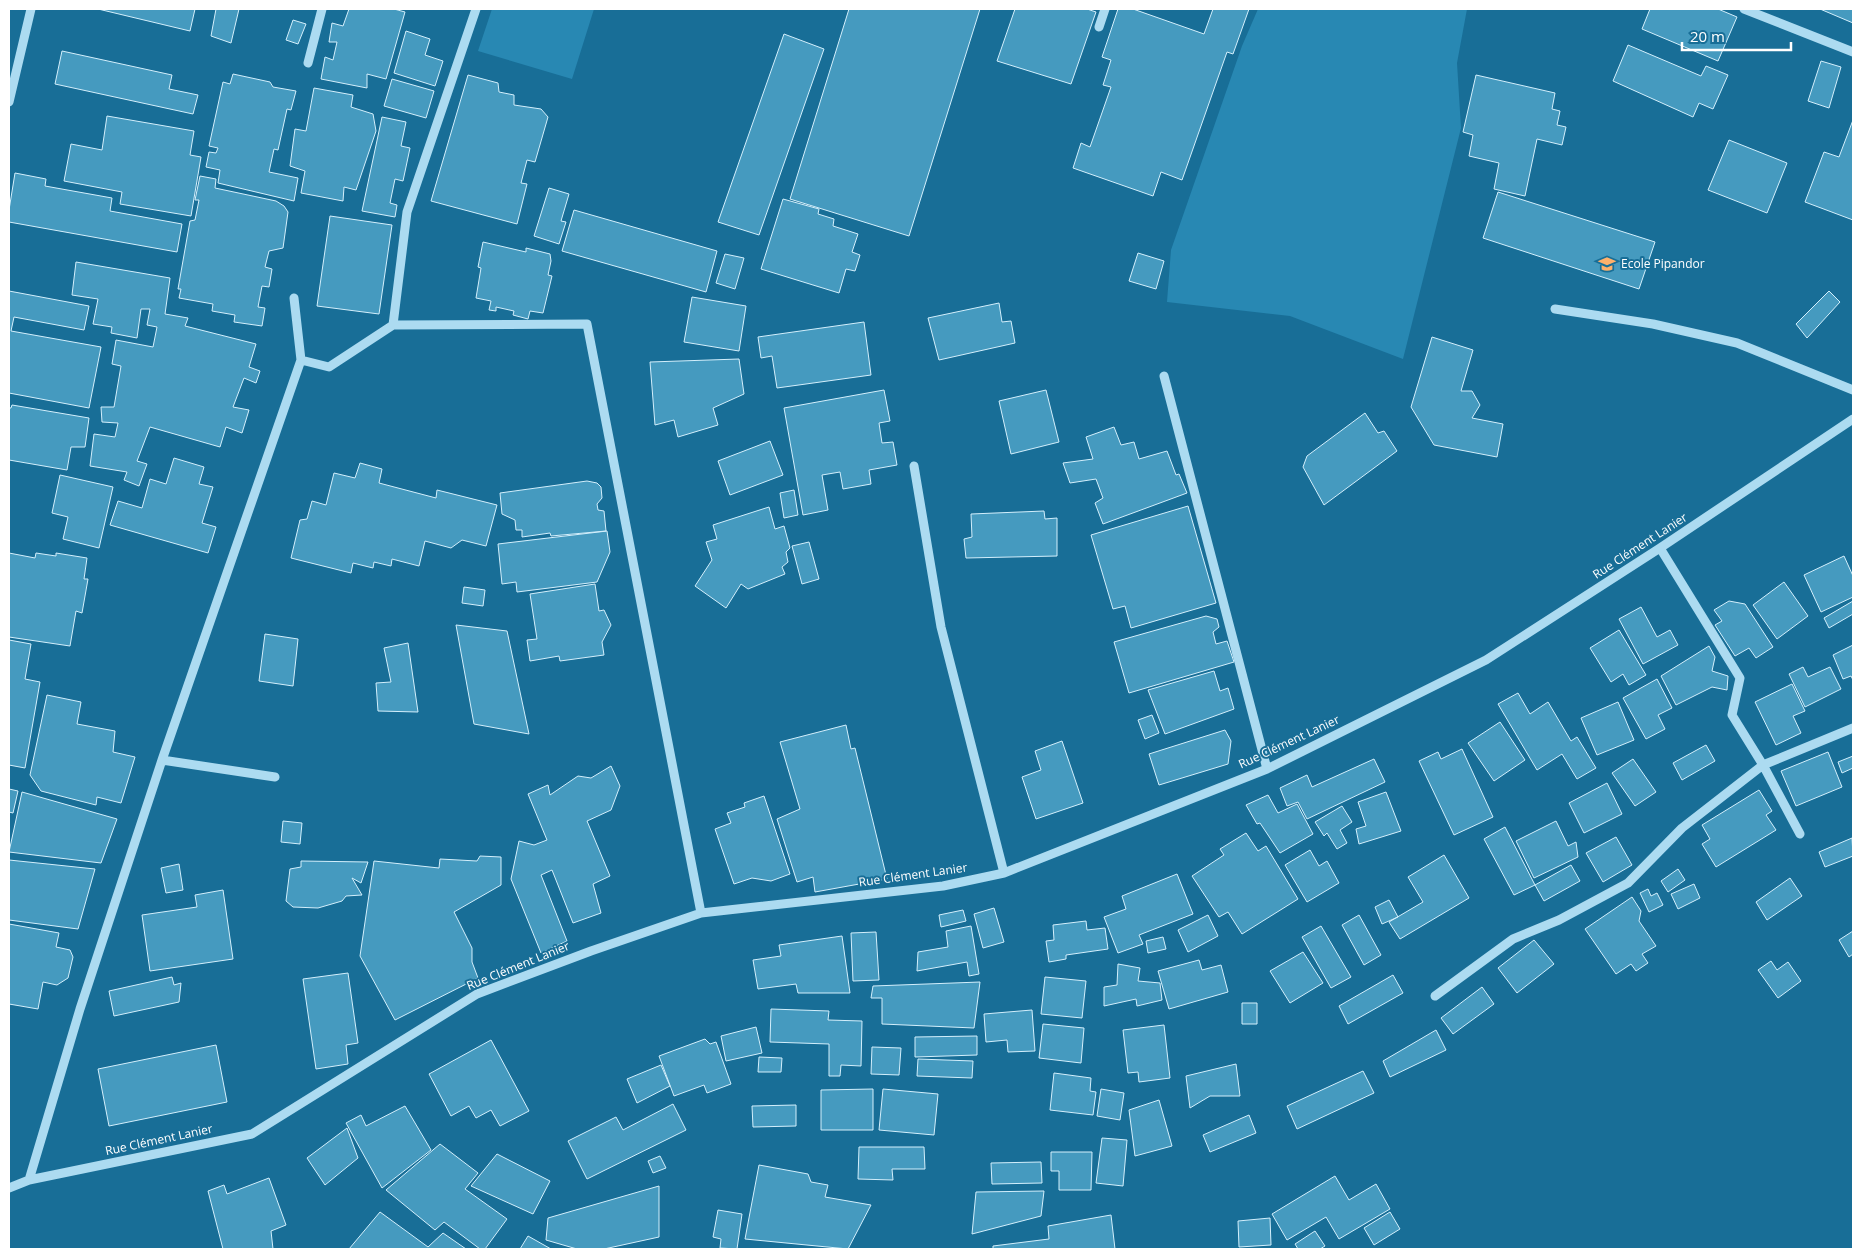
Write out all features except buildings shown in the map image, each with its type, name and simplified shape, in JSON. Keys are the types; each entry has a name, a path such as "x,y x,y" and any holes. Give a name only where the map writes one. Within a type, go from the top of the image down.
{"street":[{"path":"9,102 31,9"},
{"path":"308,63 322,9"},
{"path":"393,325 406,212 476,9"},
{"path":"1099,27 1105,9"},
{"path":"1744,9 1853,52"},
{"path":"29,1180 80,1009 162,760 301,360 294,298"},
{"path":"1555,309 1653,324 1737,343 1853,390"},
{"path":"301,360 329,367 393,325 587,324 701,913"},
{"path":"1164,376 1266,769"},
{"name":"Rue Clément Lanier","path":"9,1188 29,1180 252,1134 477,994 591,951 701,913 943,886 1004,873 1266,769 1486,660 1660,548 1853,419"},
{"path":"914,466 941,627 1004,873"},
{"path":"1660,548 1740,678 1732,715 1763,765 1800,834"},
{"path":"1435,996 1513,939 1559,920 1628,883 1682,828 1763,765 1853,728"},
{"path":"162,760 275,776"}],"shaded area":[{"path":"492,9 594,9 572,79 478,51"},
{"path":"1258,9 1467,9 1457,63 1461,128 1403,359 1290,316 1167,302 1171,250 1242,46"}],"place":[{"name":"Ecole Pipandor","path":"1607,264"}]}
